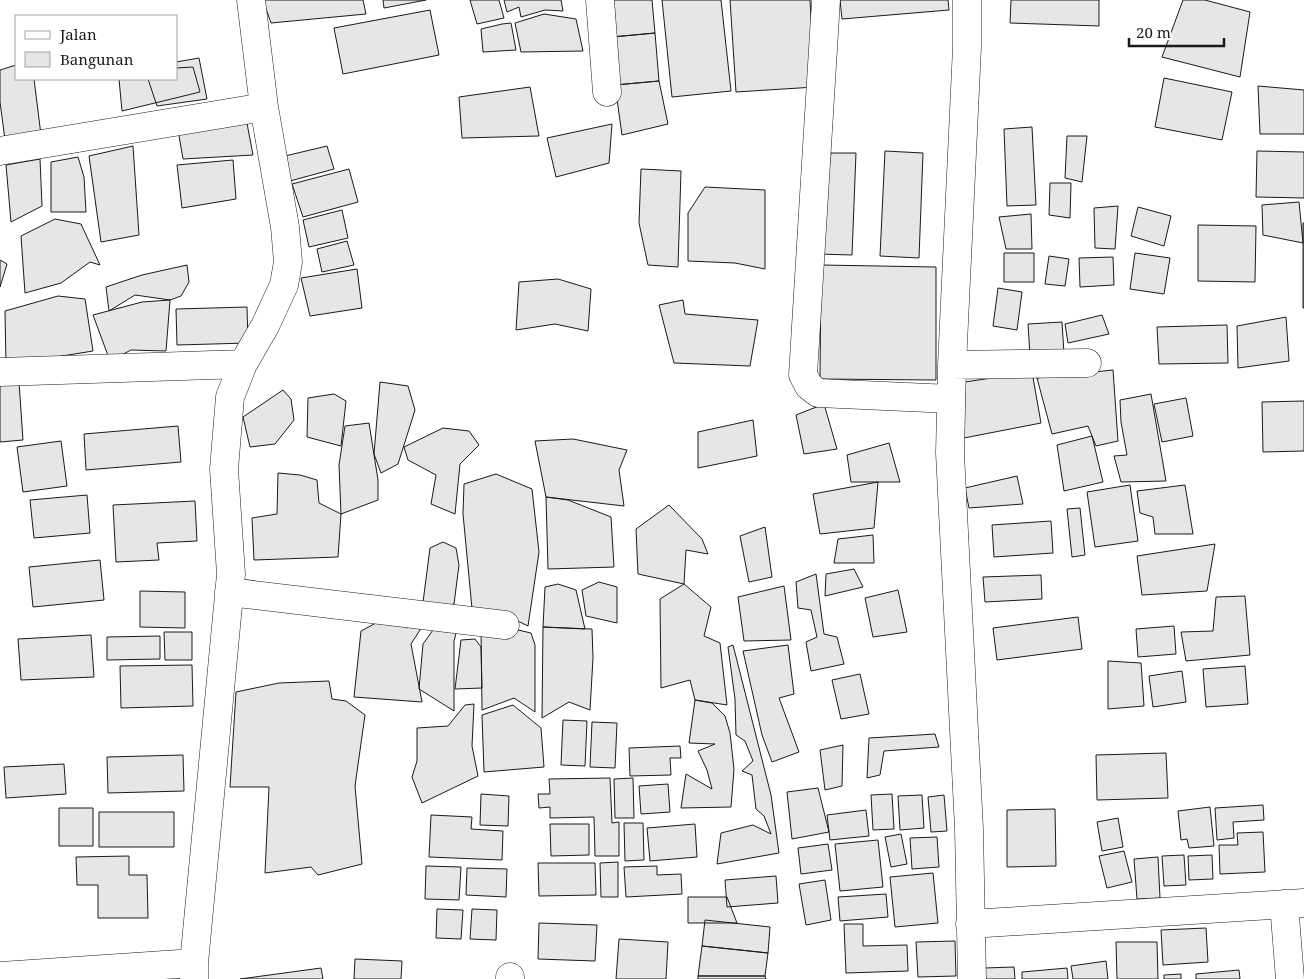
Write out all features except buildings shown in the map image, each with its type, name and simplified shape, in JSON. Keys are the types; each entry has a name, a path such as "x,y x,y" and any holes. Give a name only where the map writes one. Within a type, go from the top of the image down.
{"street":[{"path":"0,976 194,971 231,574 224,469 230,397 243,364 265,326 284,285 288,262 285,227 264,107 251,0"},
{"path":"600,0 607,92"},
{"path":"826,0 803,375 809,386 818,393 951,399"},
{"path":"967,0 950,453 969,829 972,979"},
{"path":"0,151 264,107"},
{"path":"952,364 1088,363"},
{"path":"0,372 243,364"},
{"path":"229,592 506,625"},
{"path":"970,924 1294,904 1290,979"}]}
